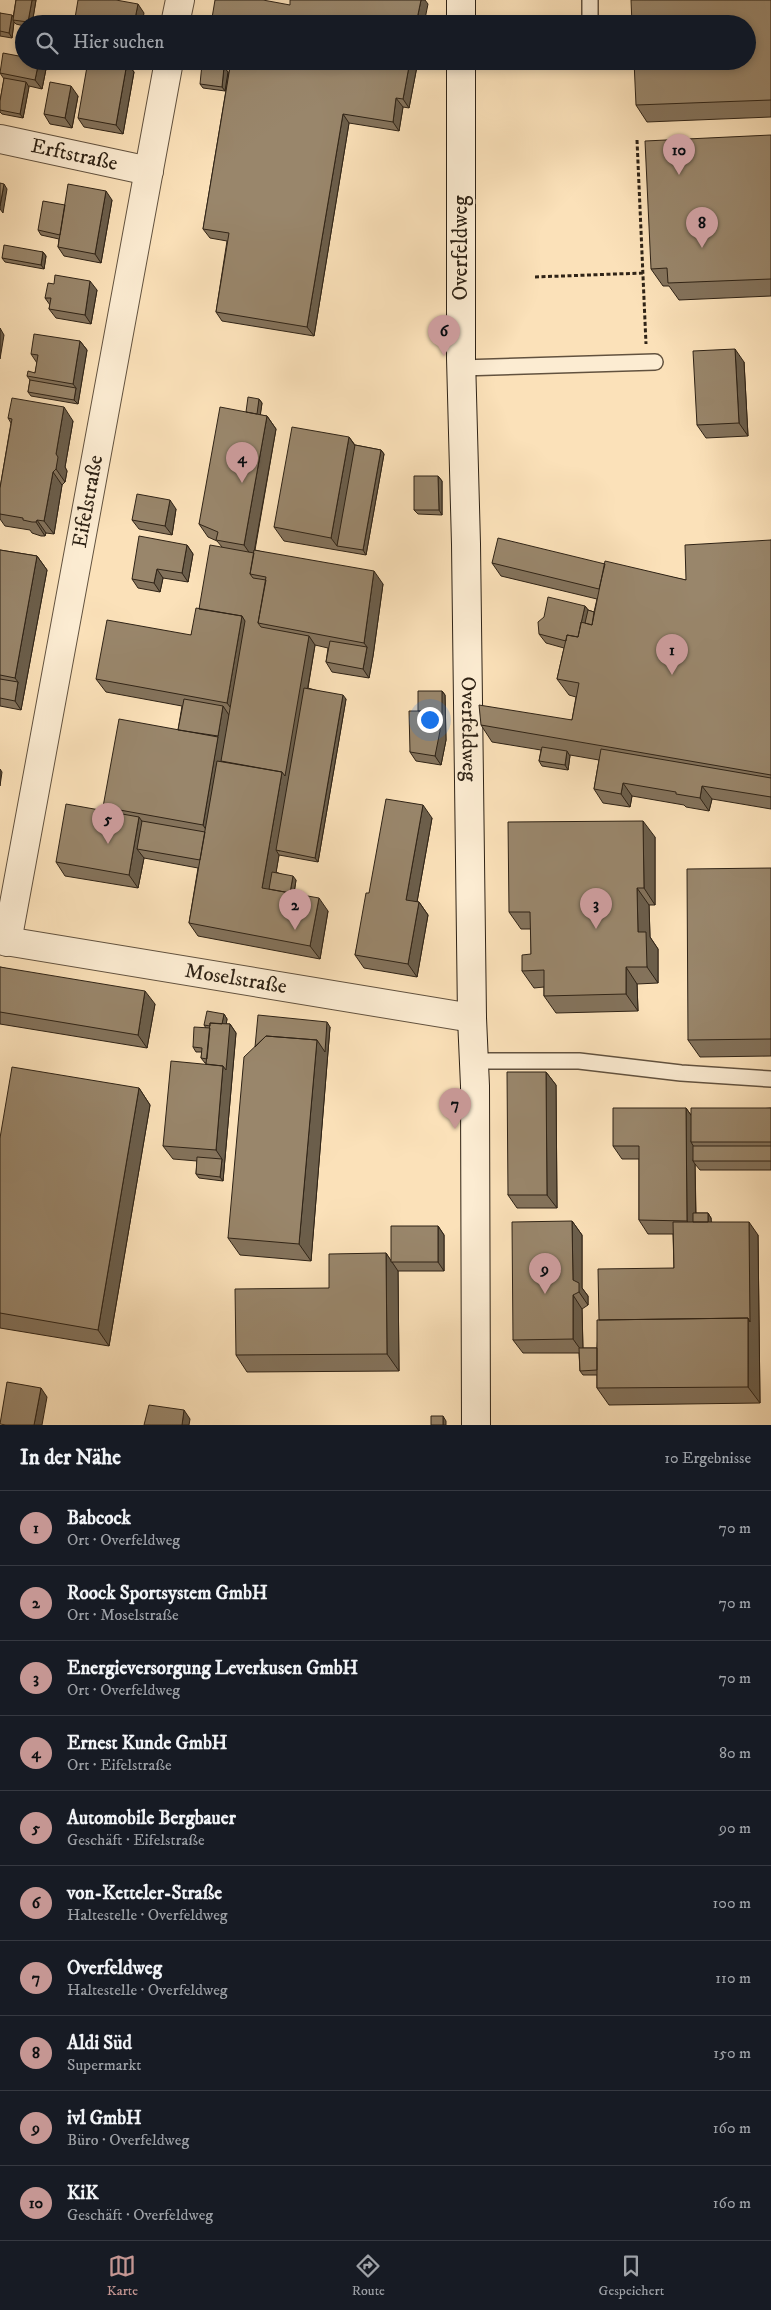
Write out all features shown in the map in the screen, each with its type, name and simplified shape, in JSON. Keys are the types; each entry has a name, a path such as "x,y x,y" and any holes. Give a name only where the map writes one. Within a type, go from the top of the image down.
{"street":[{"path":"178,15 180,0"},
{"path":"462,0 462,15"},
{"name":"Eifelstraße","path":"4,941 167,70"},
{"name":"Overfeldweg","path":"462,70 461,368 466,544 472,1018 475,1086 476,1425"},
{"name":"Erftstraße","path":"0,139 149,171"},
{"name":"Moselstraße","path":"4,941 472,1018"}],"lane":[{"path":"590,0 590,15"},
{"path":"461,368 651,362"},
{"path":"473,1061 580,1061 681,1073 771,1079"}],"path":[{"path":"637,140 643,273 651,362"},
{"path":"535,277 643,273"}],"building":[{"path":"16,0 32,0 29,15 15,15 15,20 13,20"},
{"path":"78,0 116,0 138,4 136,15 76,15"},
{"path":"215,0 263,0 290,5 290,0 421,0 418,15 212,15"},
{"path":"631,0 771,0 771,100 636,105 634,70 756,70 756,15 632,15"},
{"path":"0,13 12,15 9,33 0,31"},
{"path":"3,53 15,55 15,70 37,70 35,80 0,73"},
{"path":"86,70 126,70 116,125 78,118"},
{"path":"201,70 224,70 222,87 200,84"},
{"path":"230,70 408,70 403,99 396,98 393,122 343,114 307,327 216,312 229,233 203,229"},
{"path":"4,78 26,82 20,114 0,110"},
{"path":"50,82 71,86 65,118 44,114"},
{"path":"771,135 771,279 668,283 667,268 651,269 645,141"},
{"path":"0,183 4,184 0,206"},
{"path":"68,184 106,191 95,254 58,247"},
{"path":"43,201 65,205 60,235 38,230"},
{"path":"4,245 43,252 41,265 2,258"},
{"path":"55,275 90,281 85,315 49,309 51,298 45,298 48,283 54,284"},
{"path":"34,334 80,341 73,384 27,376 28,371 35,373 38,355 31,354"},
{"path":"735,349 739,423 697,425 693,351"},
{"path":"30,380 76,388 74,400 28,392"},
{"path":"248,397 259,399 257,414 246,412"},
{"path":"12,398 64,407 56,454 58,457 56,469 53,472 44,521 37,520 32,522 23,520 23,518 0,514 0,488 12,419 8,418"},
{"path":"220,407 267,416 244,545 216,540 218,532 199,524"},
{"path":"292,427 349,437 331,538 274,527"},
{"path":"355,445 381,450 363,550 337,546"},
{"path":"414,476 438,476 439,510 414,510"},
{"path":"137,494 170,500 165,526 132,520"},
{"path":"139,536 187,545 182,573 157,569 154,583 132,579"},
{"path":"498,538 605,564 599,589 492,563"},
{"path":"771,540 771,775 481,725 479,705 572,720 579,683 557,679 567,635 578,637 581,622 592,625 605,561 686,580 685,545"},
{"path":"210,545 254,553 250,574 253,578 266,580 258,623 261,627 309,636 285,776 282,772 221,761 245,621 242,616 199,609"},
{"path":"0,550 37,556 15,678 0,675"},
{"path":"254,550 374,571 364,643 258,623 266,577 250,574"},
{"path":"548,597 585,606 578,637 567,635 566,641 539,634 538,622 544,617"},
{"path":"196,608 242,616 227,703 96,679 107,620 191,635"},
{"path":"588,610 594,612 592,625 585,623"},
{"path":"330,641 367,647 363,669 326,662"},
{"path":"0,679 18,682 15,701 0,698"},
{"path":"304,688 343,695 315,858 276,850"},
{"path":"418,691 442,691 442,715 439,711 418,711"},
{"path":"184,699 223,706 218,736 178,730"},
{"path":"409,711 439,711 440,731 435,756 410,752"},
{"path":"119,719 218,737 203,825 103,807"},
{"path":"542,747 567,751 565,765 539,761"},
{"path":"601,749 771,778 771,797 702,786 700,798 623,783 621,794 594,789"},
{"path":"217,761 282,772 262,888 319,898 310,946 189,923"},
{"path":"386,799 423,805 406,900 419,902 408,964 355,955 366,893 369,893"},
{"path":"66,804 139,817 129,875 56,862"},
{"path":"142,821 205,832 200,860 137,849"},
{"path":"643,821 644,888 637,888 638,932 646,932 647,967 626,967 626,994 544,996 544,970 522,971 522,955 531,954 530,912 509,912 508,822"},
{"path":"771,868 771,1039 688,1040 687,869"},
{"path":"272,872 293,876 290,893 269,889"},
{"path":"0,967 145,991 138,1035 0,1012"},
{"path":"207,1011 224,1014 222,1024 210,1023 210,1026 204,1025"},
{"path":"258,1015 327,1022 325,1052 317,1040 266,1036 255,1047"},
{"path":"210,1023 230,1024 226,1070 223,1066 206,1064"},
{"path":"194,1027 210,1028 207,1059 201,1058 202,1048 193,1047"},
{"path":"266,1036 317,1040 299,1244 228,1238 244,1057"},
{"path":"171,1061 223,1066 216,1150 163,1146"},
{"path":"12,1067 139,1088 98,1330 0,1313 0,1138"},
{"path":"507,1072 546,1072 547,1195 508,1195"},
{"path":"613,1108 686,1108 687,1221 639,1220 639,1146 613,1146"},
{"path":"691,1108 771,1108 771,1142 691,1142"},
{"path":"693,1146 771,1146 771,1161 693,1161"},
{"path":"197,1157 222,1159 220,1177 196,1174"},
{"path":"693,1213 708,1213 708,1222 693,1222"},
{"path":"572,1221 573,1280 579,1283 579,1292 573,1295 573,1339 513,1340 512,1222"},
{"path":"673,1222 749,1222 750,1322 748,1318 599,1320 598,1269 674,1268"},
{"path":"391,1226 438,1226 438,1262 391,1262"},
{"path":"386,1253 387,1354 236,1355 235,1289 329,1288 329,1254"},
{"path":"748,1318 748,1387 597,1388 597,1320"},
{"path":"579,1348 597,1348 597,1370 580,1371"},
{"path":"7,1382 41,1388 34,1425 0,1424"},
{"path":"149,1405 184,1410 182,1425 144,1425"},
{"path":"431,1416 443,1416 443,1425 431,1425"}],"place":[{"name":"KiK","path":"679,175"},
{"name":"Aldi Süd","path":"702,248"},
{"name":"von-Ketteler-Straße","path":"444,356"},
{"name":"Ernest Kunde GmbH","path":"242,483"},
{"name":"Babcock","path":"672,675"},
{"name":"Automobile Bergbauer","path":"108,844"},
{"name":"Energieversorgung Leverkusen GmbH","path":"596,929"},
{"name":"Roock Sportsystem GmbH","path":"295,930"},
{"name":"Overfeldweg","path":"455,1129"},
{"name":"ivl GmbH","path":"545,1294"}]}
